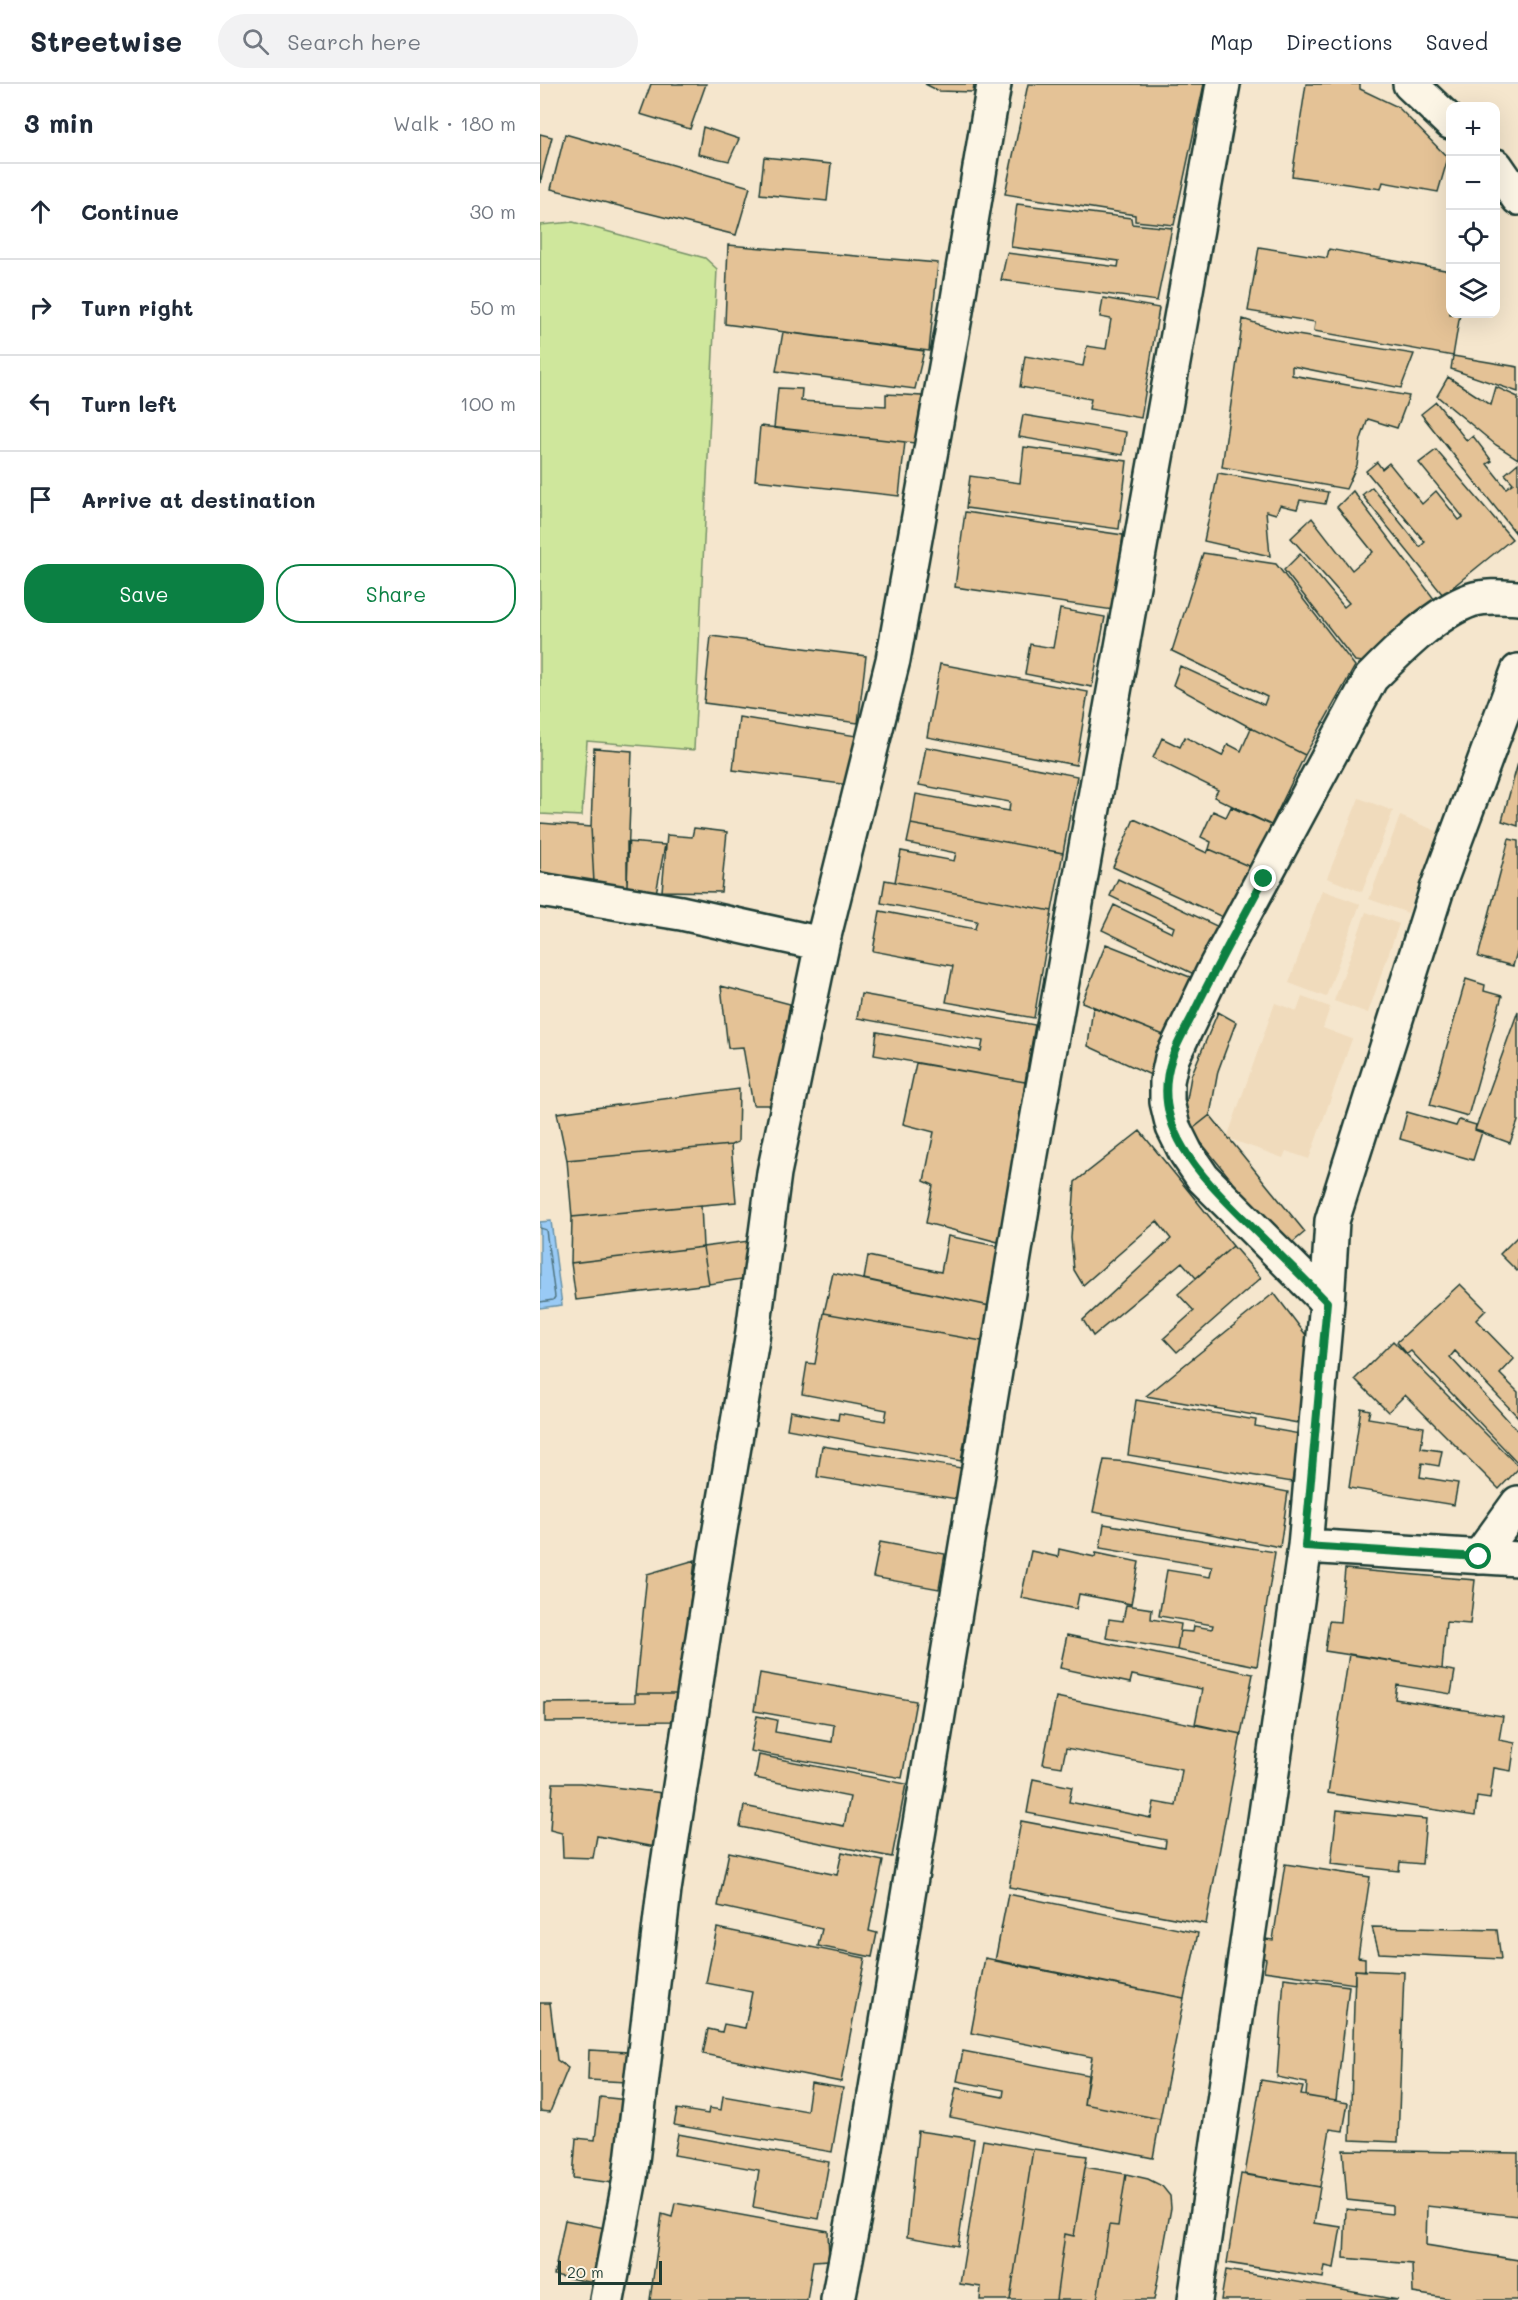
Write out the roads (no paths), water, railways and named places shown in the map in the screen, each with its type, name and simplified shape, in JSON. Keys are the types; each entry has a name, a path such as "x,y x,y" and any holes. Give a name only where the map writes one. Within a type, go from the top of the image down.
{"street":[{"path":"607,2300 630,2178 664,1890 752,1339 774,1173 822,944 893,660 955,317 994,84"},
{"path":"838,2300 859,2191 1032,1154 1223,84"},
{"path":"1410,84 1446,118"},
{"path":"1500,172 1518,198"},
{"path":"1327,1302 1203,1178 1186,1153 1173,1127 1167,1102 1167,1081 1172,1058 1215,968 1371,678 1405,644 1453,609 1472,599 1497,596 1518,598"},
{"path":"1195,2300 1305,1546 1332,1221 1437,889 1518,671"},
{"path":"540,890 681,913 822,944"},
{"path":"1479,1557 1518,1503"},
{"path":"1305,1546 1518,1559"}],"water":[{"path":"551,1221 562,1305 540,1308 540,1222"}]}
